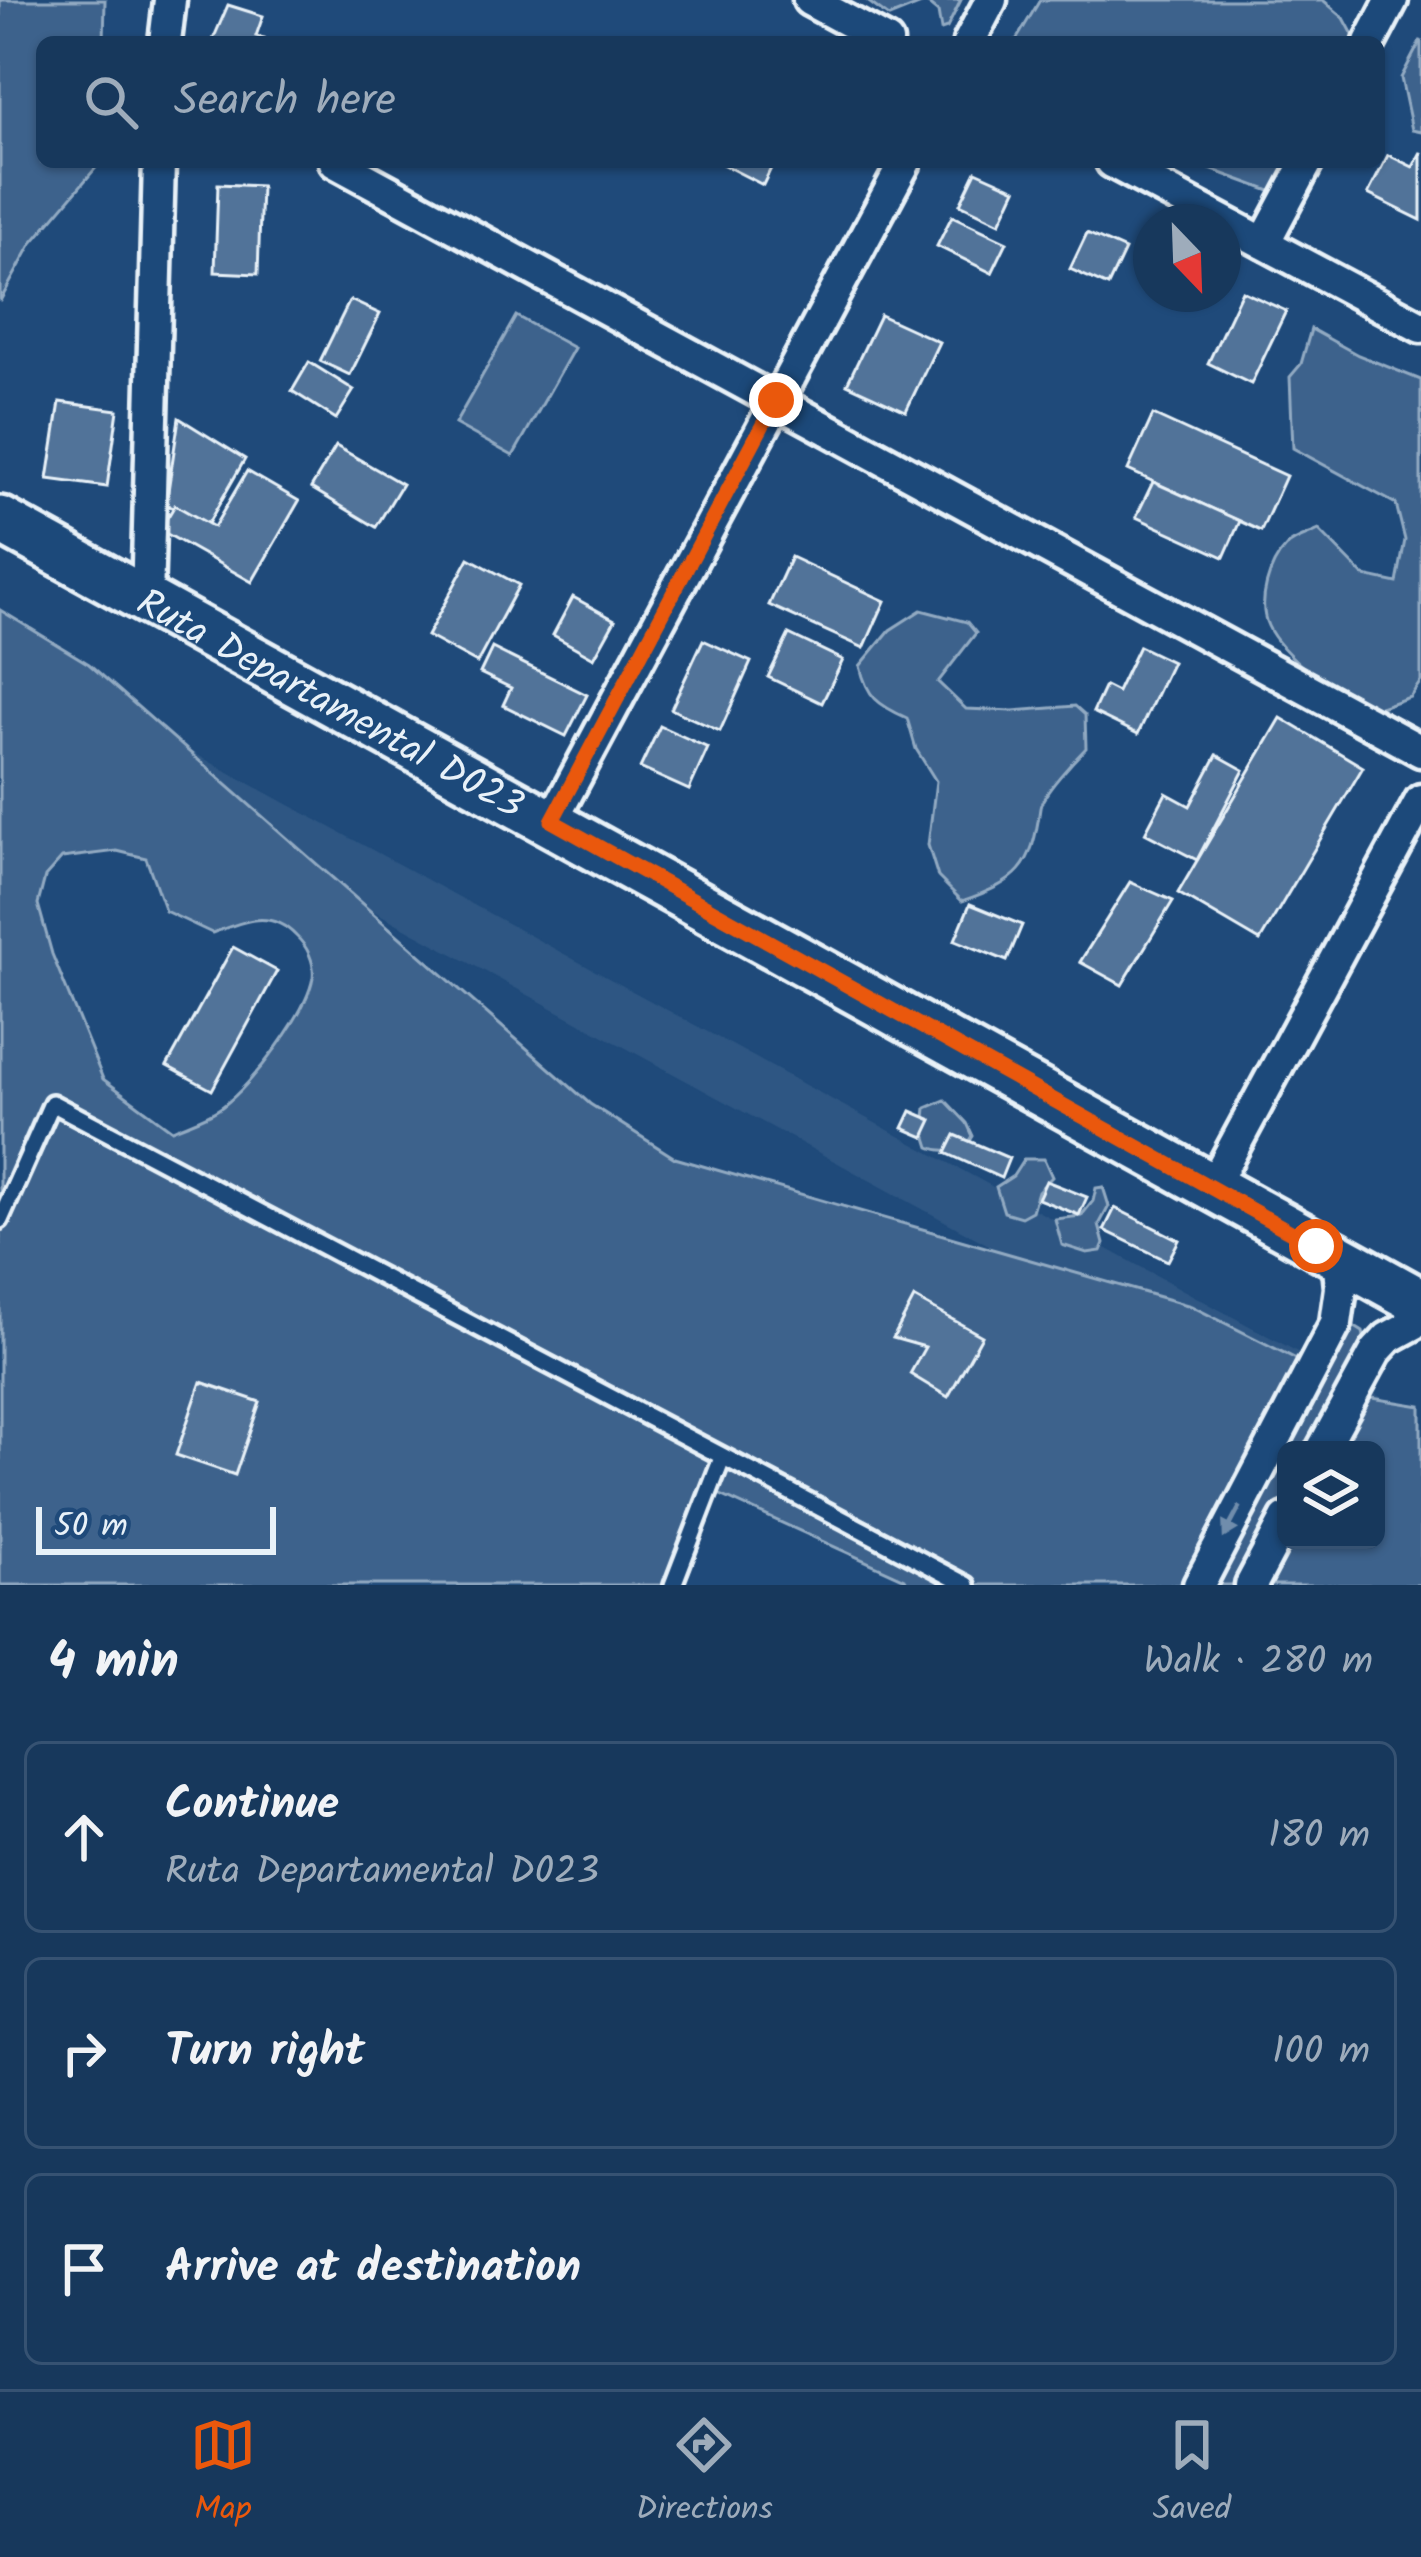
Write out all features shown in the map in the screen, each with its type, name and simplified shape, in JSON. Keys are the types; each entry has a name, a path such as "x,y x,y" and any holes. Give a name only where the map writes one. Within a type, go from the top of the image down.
{"main road":[{"name":"Ruta Departamental D023","path":"0,520 1421,1302"}],"street":[{"path":"166,36 170,0"},
{"path":"809,0 876,36"},
{"path":"972,36 991,0"},
{"path":"1373,36 1391,0"},
{"path":"147,601 160,168"},
{"path":"346,168 1421,751"},
{"path":"552,821 901,168"},
{"path":"1123,168 1421,327"},
{"path":"1264,243 1304,168"},
{"path":"1210,1189 1421,800"},
{"path":"1199,1585 1336,1323 1341,1288 1338,1257"},
{"path":"1327,1441 1376,1351 1399,1330 1421,1320"},
{"path":"1251,1585 1277,1536"}],"lane":[{"path":"0,1220 52,1103 968,1585"},
{"path":"673,1585 722,1458"}],"shaded area":[{"path":"0,0 105,0 104,36 36,36 36,168 96,168 32,243 0,301"},
{"path":"866,0 961,0 947,28 941,30 938,12 926,2 889,17"},
{"path":"1040,0 1323,0 1344,18 1354,36 1019,36"},
{"path":"1421,40 1421,132 1412,130 1401,78"},
{"path":"1207,168 1284,168 1273,192"},
{"path":"516,316 574,348 513,456 455,424"},
{"path":"1311,329 1358,355 1421,380 1421,681 1410,697 1365,712 1297,662 1275,637 1265,616 1270,574 1293,542 1319,530 1364,576 1397,583 1405,540 1396,504 1293,448 1290,377 1301,364"},
{"path":"0,610 89,664 590,1104 675,1158 1191,1306 1324,1373 1347,1332 1355,1327 1363,1332 1365,1341 1343,1383 1372,1398 1421,1406 1421,1585 908,1585 905,1579 701,1486 670,1585 0,1585","holes":["117,851 146,858 165,911 212,933 256,920 276,922 300,940 313,966 309,992 300,1009 248,1082 217,1110 172,1130 103,1079 52,954 38,904 45,877 62,858"]},
{"path":"921,610 967,622 976,633 938,682 966,709 1075,706 1085,715 1086,748 1042,802 1027,859 1010,879 962,901 938,877 928,845 936,781 916,749 907,718 875,699 860,666 890,630"},
{"path":"0,648 1421,1419 1385,1444 1349,1441 0,708"},
{"path":"945,1100 973,1136 960,1148 930,1147 924,1128 926,1108"},
{"path":"1024,1159 1044,1159 1052,1177 1038,1191 1032,1211 1021,1217 1004,1212 996,1187 1013,1176"},
{"path":"1103,1187 1109,1206 1099,1225 1101,1251 1087,1253 1062,1245 1055,1219 1081,1216 1096,1188"}],"building":[{"path":"228,5 263,16 256,36 215,36"},
{"path":"1421,152 1421,220 1368,194 1388,155 1413,167"},
{"path":"730,168 771,168 763,185"},
{"path":"976,171 1016,189 1000,223 960,204"},
{"path":"218,184 261,186 258,274 215,272"},
{"path":"952,216 1007,242 992,273 937,246"},
{"path":"1087,233 1125,250 1108,286 1070,269"},
{"path":"1241,293 1286,311 1251,384 1208,363 1232,312 1241,312"},
{"path":"350,300 380,314 350,375 320,361"},
{"path":"880,315 939,342 906,411 847,384"},
{"path":"309,362 354,390 336,419 292,391"},
{"path":"60,402 118,410 107,487 48,479"},
{"path":"1153,415 1286,476 1261,531 1128,470"},
{"path":"179,418 245,459 206,527 166,504"},
{"path":"336,446 402,484 376,527 311,488"},
{"path":"247,471 299,501 252,582 160,530 175,505 214,527"},
{"path":"1153,482 1240,521 1224,557 1136,517"},
{"path":"791,557 885,601 864,648 769,605"},
{"path":"469,558 519,585 477,663 427,636"},
{"path":"573,597 615,620 594,658 553,635"},
{"path":"789,634 843,660 822,703 768,677"},
{"path":"703,640 751,662 720,731 671,709"},
{"path":"1139,646 1172,662 1138,734 1093,712 1105,686 1117,692"},
{"path":"492,648 587,695 566,736 503,705 511,688 480,673"},
{"path":"1281,718 1363,767 1260,941 1178,893"},
{"path":"660,726 708,748 689,790 640,768"},
{"path":"1217,755 1244,770 1197,860 1145,833 1166,793 1190,806"},
{"path":"1130,882 1173,901 1122,985 1080,962"},
{"path":"970,904 1022,925 1007,961 955,940"},
{"path":"233,947 277,971 212,1090 167,1066"},
{"path":"911,1111 932,1120 924,1137 903,1128"},
{"path":"955,1135 1009,1158 1001,1178 946,1153"},
{"path":"1046,1181 1087,1197 1079,1215 1038,1199"},
{"path":"1115,1208 1179,1240 1168,1261 1104,1230"},
{"path":"914,1298 982,1336 948,1397 910,1374 925,1347 893,1338"},
{"path":"201,1382 260,1402 235,1475 176,1455"}],"route":[{"path":"776,400 552,821 1316,1246"}]}
